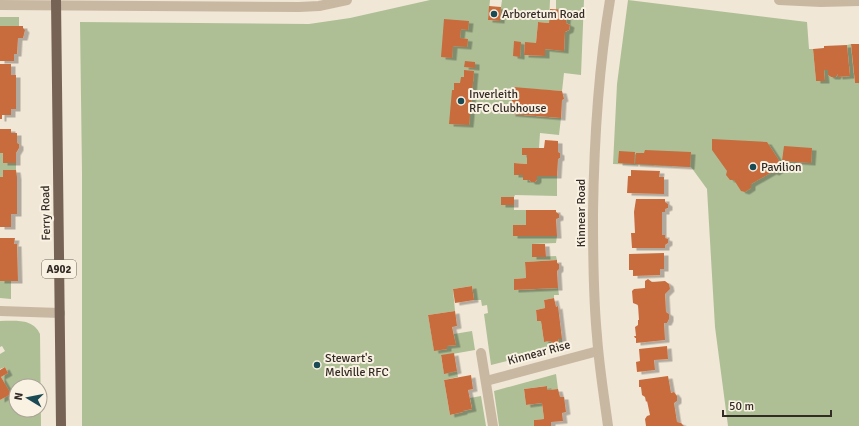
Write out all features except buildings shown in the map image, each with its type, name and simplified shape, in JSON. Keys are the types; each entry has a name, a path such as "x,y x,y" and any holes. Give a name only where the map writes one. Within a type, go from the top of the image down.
{"main road":[{"name":"Ferry Road","path":"56,2 61,426"}],"street":[{"path":"0,4 56,2 299,7 319,6 347,0"},
{"name":"Kinnear Road","path":"608,426 598,351 594,283 594,142 600,76 610,0"},
{"path":"778,0 821,2 859,1"},
{"path":"0,311 60,313"},
{"name":"Kinnear Rise","path":"486,381 598,351"},
{"path":"481,353 493,426"}],"green space":[{"path":"430,0 490,0 488,20 499,21 502,0 550,0 549,23 538,22 536,43 525,43 524,55 545,56 545,49 564,50 565,32 569,30 570,25 566,23 567,10 556,10 556,0 584,0 581,75 564,73 562,91 513,88 511,114 561,118 559,135 540,133 539,148 522,149 522,155 527,155 527,164 514,163 514,175 523,175 531,182 535,182 537,180 537,176 557,176 557,196 515,195 514,197 501,197 501,205 514,205 514,210 526,210 526,225 513,225 513,236 557,236 556,243 532,244 533,257 556,256 557,260 525,262 526,278 514,279 514,290 558,288 559,295 554,295 554,298 544,300 545,308 536,310 537,321 541,321 544,342 551,341 552,345 559,344 558,339 562,339 563,347 491,365 484,314 488,313 487,305 482,306 481,300 474,300 472,286 453,289 455,311 428,315 434,350 447,349 447,346 455,345 454,334 472,331 475,350 441,356 444,373 457,371 458,377 444,380 450,415 472,409 470,398 481,396 486,426 82,426 82,173 80,22 309,24 350,18"},
{"path":"628,0 807,22 809,49 813,49 816,81 825,80 824,70 828,70 828,75 831,77 836,77 838,74 838,77 850,76 847,45 851,44 855,83 859,83 859,426 728,426 715,327 707,189 691,167 613,164 617,84"},
{"path":"0,17 19,17 19,26 0,26"},
{"path":"0,153 3,153 16,163 16,170 3,177 0,177"},
{"path":"0,281 11,281 11,299 0,298"},
{"path":"0,321 17,321 33,325 40,334 40,378 8,378 8,390 1,377 8,373 5,367 0,369 0,354 5,351 2,346 0,347"},
{"path":"556,374 558,389 547,390 546,386 524,389 526,405 542,403 544,419 534,420 534,426 499,426 494,391"},
{"path":"8,395 8,418 41,418 41,426 0,426 0,400"}],"place":[{"name":"Arboretum Road","path":"494,14"},
{"name":"Inverleith RFC Clubhouse","path":"461,101"},
{"name":"Pavilion","path":"753,167"},
{"name":"Stewart's Melville RFC","path":"317,365"}]}
